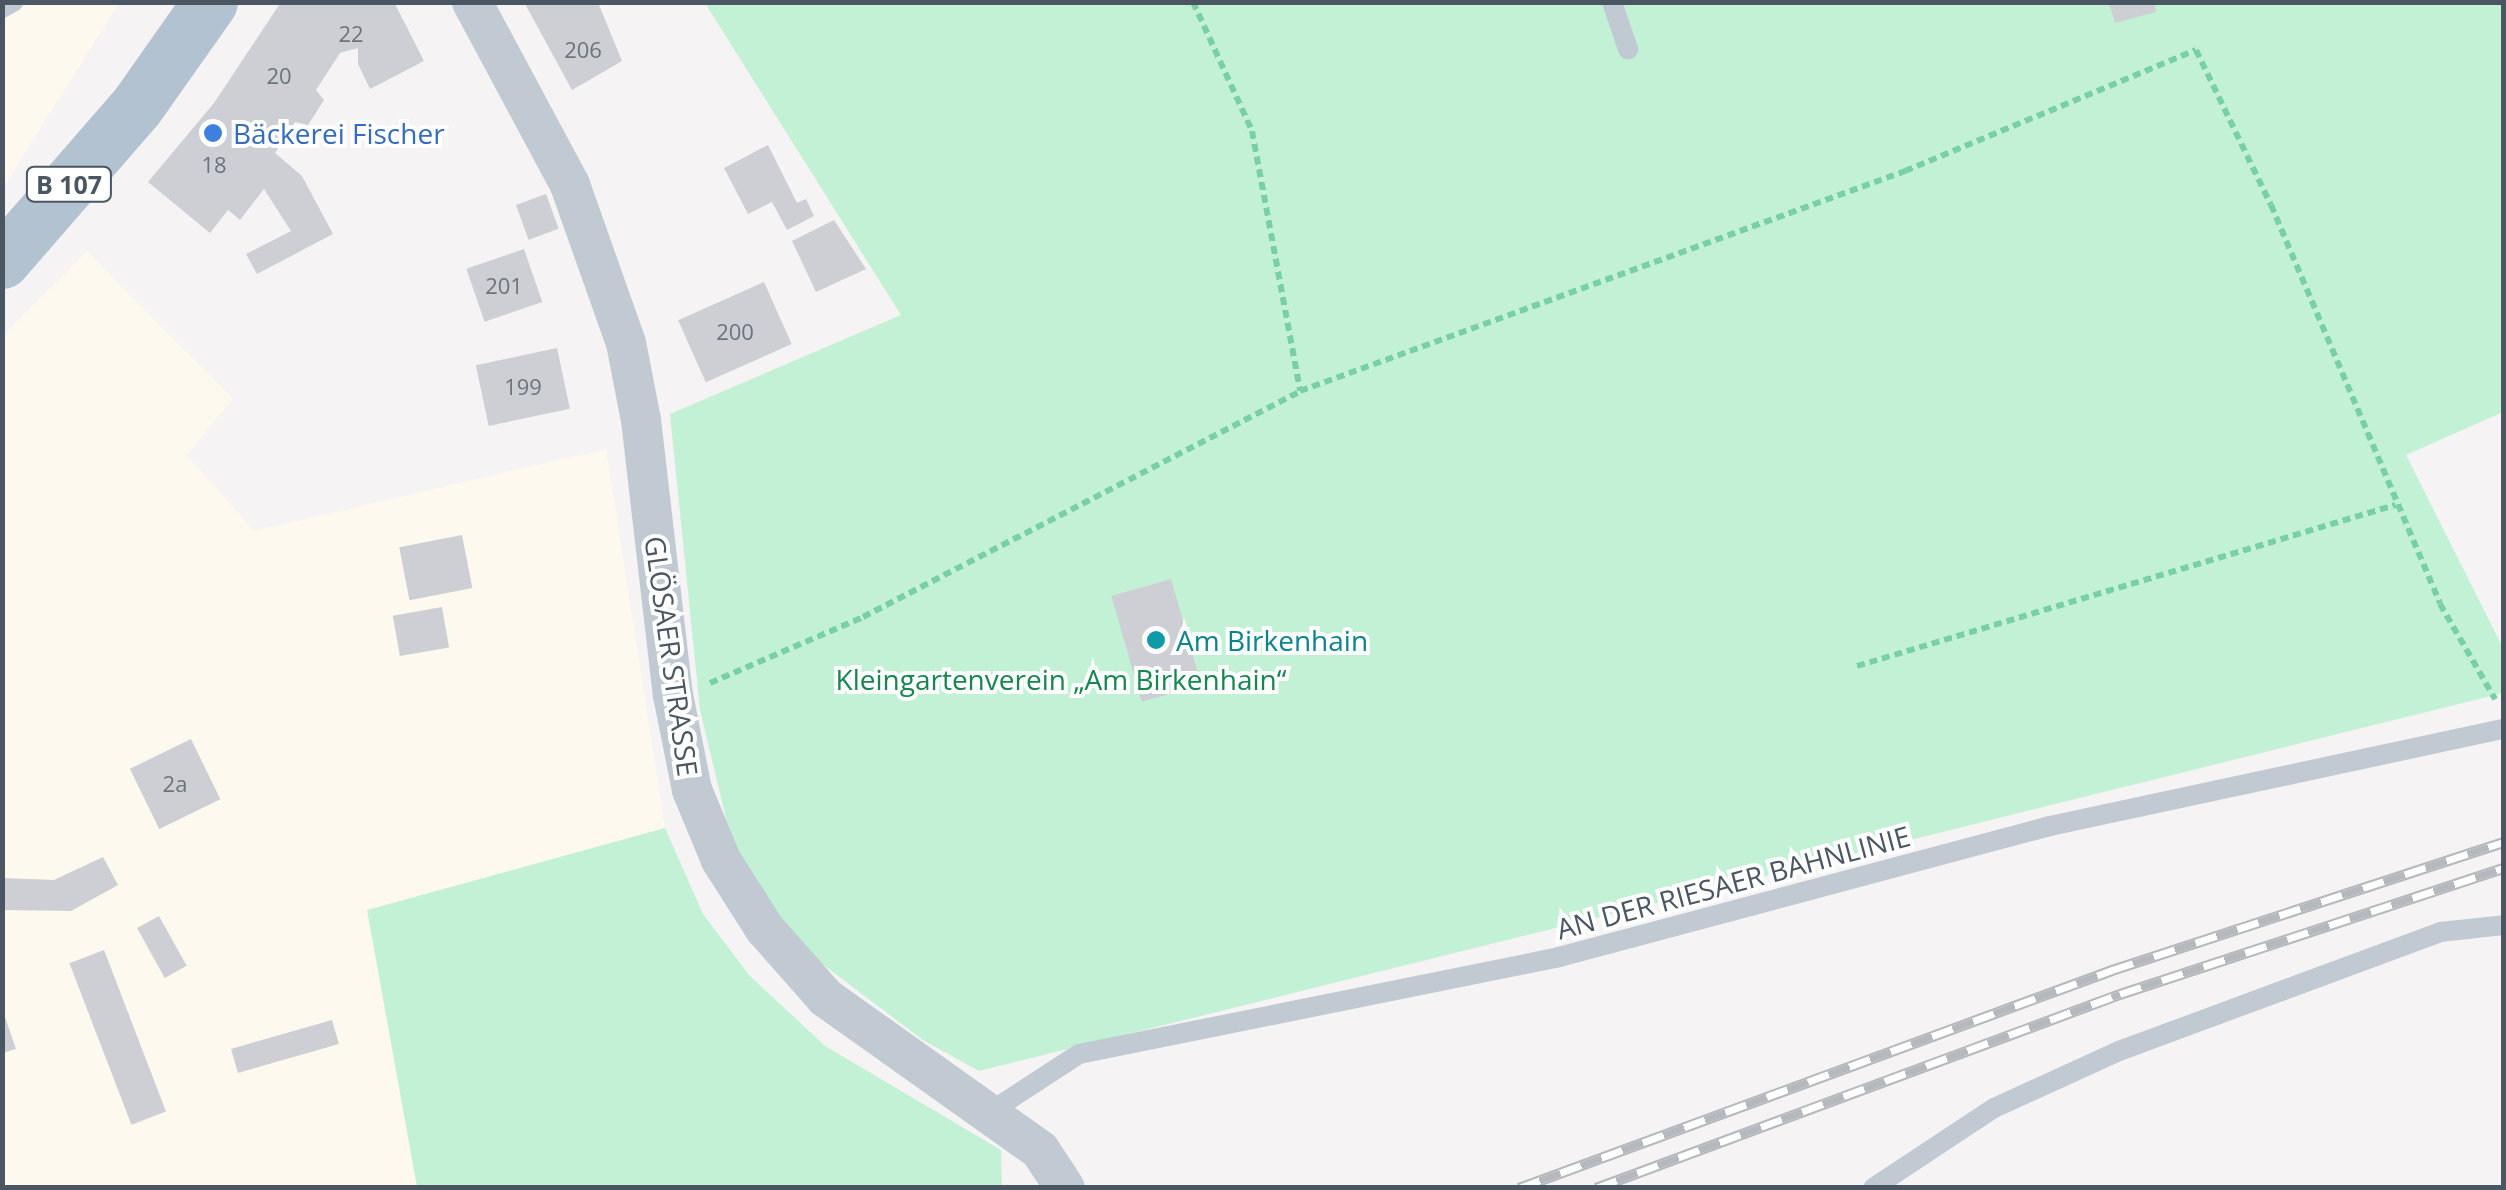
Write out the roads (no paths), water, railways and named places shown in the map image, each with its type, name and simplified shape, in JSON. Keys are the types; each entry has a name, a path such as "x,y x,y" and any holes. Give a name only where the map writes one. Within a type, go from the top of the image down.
{"main road":[{"name":"B 107","path":"2,261 136,108 210,2"}],"street":[{"name":"GLÖSAER STRASSE","path":"472,2 570,185 626,343 641,420 672,695 692,790 721,860 765,928 826,998 1040,1150 1065,1188"}],"lane":[{"path":"2,8 13,2"},
{"path":"1612,2 1628,49"},
{"name":"AN DER RIESAER BAHNLINIE","path":"990,1112 1080,1054 1559,957 2050,826 2504,730"},
{"path":"1873,1188 1994,1108 2119,1052 2440,932 2504,926"}],"railway":[{"path":"1519,1188 2112,970 2504,842"},
{"path":"1596,1188 2120,994 2504,868"}],"place":[{"name":"Bäckerei Fischer","path":"213,133"},
{"name":"Am Birkenhain","path":"1156,640"}],"park label":[{"name":"Kleingartenverein „Am Birkenhain“","path":"1061,679"}]}
